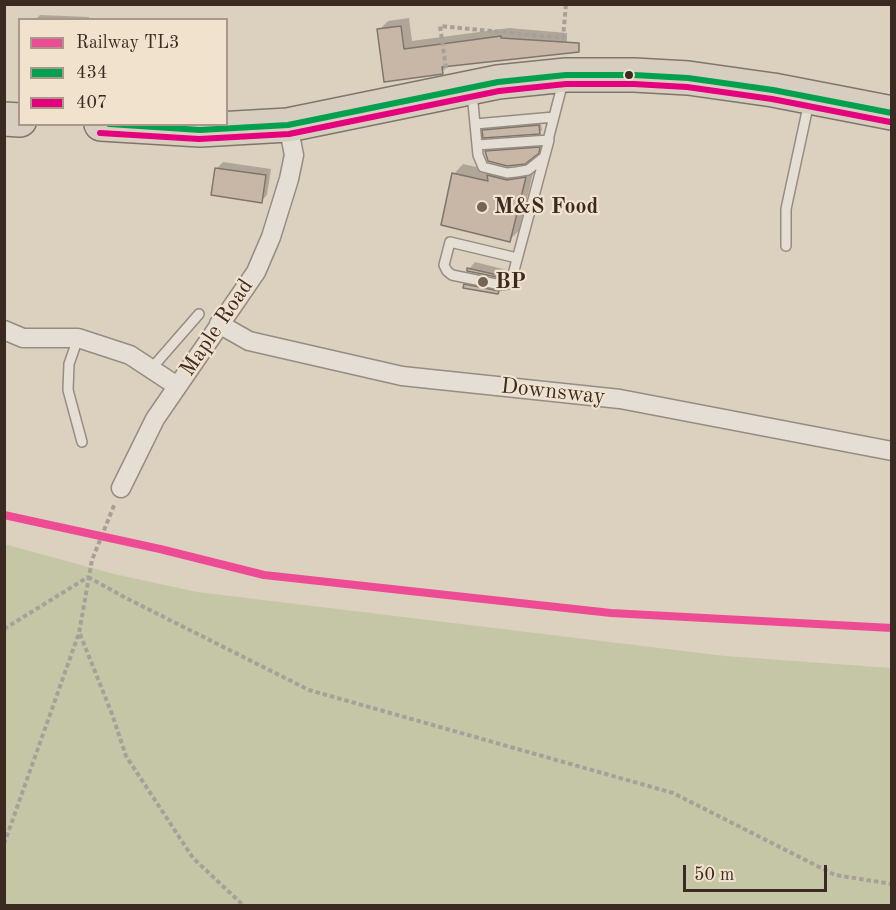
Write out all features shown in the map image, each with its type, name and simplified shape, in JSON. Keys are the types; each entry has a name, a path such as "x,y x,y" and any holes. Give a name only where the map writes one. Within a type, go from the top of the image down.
{"highway":[{"path":"141,126 201,129 288,125 498,82 564,76 634,75 688,78 810,97 891,113"}],"street":[{"name":"Maple Road","path":"121,488 155,419 255,272 280,210 294,154 288,125"},
{"name":"Downsway","path":"219,324 249,340 402,376 620,399 891,451"},
{"path":"4,330 23,338 78,338 130,355 177,387"}],"lane":[{"path":"517,258 450,242 444,265 452,275 501,285 508,284 512,278 564,76"},
{"path":"460,90 475,124 477,145 483,167 507,173 528,170 542,160 549,140"},
{"path":"786,246 786,209 810,97"},
{"path":"475,124 555,117"},
{"path":"477,145 549,140"},
{"path":"150,369 199,314"},
{"path":"78,338 69,364 68,390 82,442"}],"path":[{"path":"460,90 440,26 563,38 566,4"},
{"path":"4,844 79,633 92,560 121,488"},
{"path":"4,629 88,577"},
{"path":"88,577 309,690 673,793 835,875 891,884"},
{"path":"79,633 112,714 126,756 193,858 244,906"}],"green space":[{"path":"4,544 114,574 197,592 725,656 891,668 891,905 5,905"}],"building":[{"path":"401,26 404,49 501,36 501,38 579,43 579,52 442,67 443,74 384,82 377,29"},
{"path":"539,125 540,134 483,138 482,130"},
{"path":"540,147 539,153 525,164 507,166 488,161 485,151"},
{"path":"215,168 266,175 262,203 211,195"},
{"name":"M&S Food","path":"452,173 488,181 487,175 507,180 526,177 510,242 441,225"},
{"path":"467,268 502,276 502,278 467,271"},
{"path":"464,284 499,291 498,294 463,288"}],"rail line":[{"name":"TL3","path":"4,515 160,549 264,575 611,613 892,628"}],"transit line":[{"name":"434","path":"139,126 200,130 288,125 498,82 566,75 688,78 773,90 892,113"},
{"name":"407","path":"100,133 199,139 289,134 499,91 566,84 687,87 772,99 890,122"}],"place":[{"name":"M&S Food","path":"482,207"},
{"name":"BP","path":"483,282"}]}
